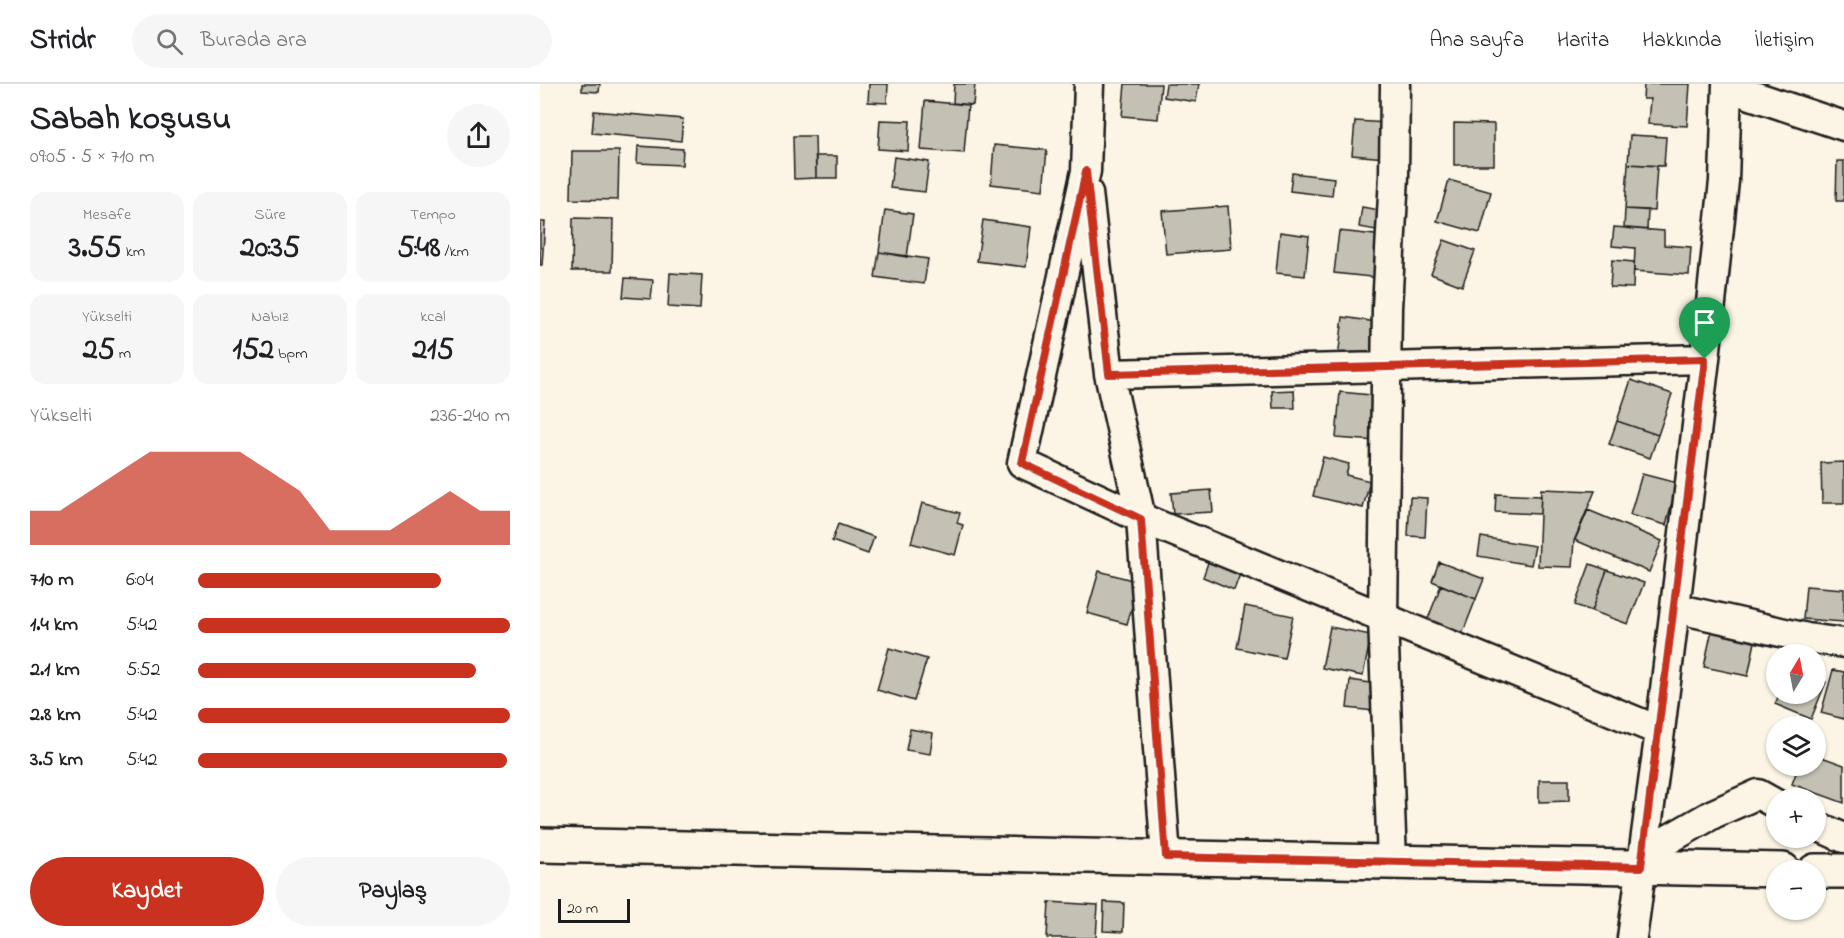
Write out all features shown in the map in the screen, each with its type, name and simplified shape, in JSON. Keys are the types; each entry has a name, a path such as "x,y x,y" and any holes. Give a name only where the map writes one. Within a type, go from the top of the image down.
{"street":[{"path":"1089,84 1086,171 1109,374 1141,519 1166,857"},
{"path":"1392,862 1383,618 1387,308 1394,176 1395,84"},
{"path":"1632,938 1660,731 1705,359 1724,181 1727,86 1844,126"},
{"path":"1086,171 1022,463 1141,519 1660,731"},
{"path":"1109,374 1705,359"},
{"path":"1675,608 1807,638 1844,643"},
{"path":"1642,861 1713,814 1758,794 1766,798"},
{"path":"1826,830 1844,838"},
{"path":"540,845 1392,862 1642,861 1766,869"},
{"path":"1826,871 1844,871"}],"building":[{"path":"582,84 600,84 599,92 582,91"},
{"path":"869,84 888,84 887,103 868,102"},
{"path":"954,84 975,84 973,105 953,103"},
{"path":"1125,84 1161,84 1158,119 1122,116"},
{"path":"1166,84 1199,84 1196,102 1164,97"},
{"path":"1644,84 1690,84 1687,126 1648,124 1650,99 1643,99"},
{"path":"925,101 968,105 964,153 921,150"},
{"path":"594,111 683,119 681,141 592,133"},
{"path":"880,120 910,121 908,151 878,149"},
{"path":"1355,121 1388,123 1385,158 1352,155"},
{"path":"1454,123 1494,124 1494,165 1454,165"},
{"path":"1630,135 1666,137 1664,166 1628,164"},
{"path":"793,136 815,136 816,178 794,179"},
{"path":"994,145 1047,150 1043,190 991,184"},
{"path":"638,146 683,149 682,165 637,163"},
{"path":"572,151 619,151 618,200 571,199"},
{"path":"816,156 837,156 837,178 816,178"},
{"path":"894,157 929,162 925,192 890,188"},
{"path":"1837,161 1844,161 1844,201 1836,201"},
{"path":"1628,164 1657,166 1654,211 1625,209"},
{"path":"1292,173 1334,178 1332,196 1290,191"},
{"path":"1449,180 1491,192 1480,233 1437,221"},
{"path":"1228,206 1231,249 1166,254 1162,211"},
{"path":"1362,207 1385,211 1382,231 1359,227"},
{"path":"1625,209 1648,210 1647,230 1624,228"},
{"path":"885,210 913,214 907,257 879,252"},
{"path":"573,218 613,219 612,271 572,271"},
{"path":"983,220 1031,227 1026,267 977,261"},
{"path":"540,222 545,222 542,265 540,265"},
{"path":"1614,227 1664,231 1664,245 1691,247 1689,275 1634,271 1635,248 1612,246"},
{"path":"1339,231 1384,236 1380,278 1334,273"},
{"path":"1280,232 1309,236 1305,276 1276,273"},
{"path":"1444,240 1475,251 1462,286 1431,274"},
{"path":"879,252 928,259 924,284 875,277"},
{"path":"1612,260 1634,262 1633,288 1610,287"},
{"path":"670,273 702,275 700,309 668,307"},
{"path":"625,278 653,280 651,299 623,297"},
{"path":"1343,317 1383,323 1377,363 1338,358"},
{"path":"1631,380 1672,394 1658,435 1617,421"},
{"path":"1294,390 1295,408 1273,408 1272,391"},
{"path":"1340,392 1381,396 1377,441 1336,438"},
{"path":"1617,421 1658,435 1650,458 1609,444"},
{"path":"1323,457 1349,464 1346,475 1370,481 1363,508 1313,496"},
{"path":"1844,462 1844,503 1822,503 1821,463"},
{"path":"1642,474 1677,483 1666,525 1630,515"},
{"path":"1541,489 1595,491 1574,541 1572,567 1538,566"},
{"path":"1211,490 1213,512 1173,514 1171,493"},
{"path":"1496,494 1541,496 1540,514 1495,512"},
{"path":"1410,497 1427,498 1425,537 1408,536"},
{"path":"922,503 960,513 957,523 963,525 955,555 911,543"},
{"path":"1588,510 1662,541 1649,572 1575,540"},
{"path":"838,524 874,537 868,554 832,541"},
{"path":"1481,537 1535,546 1531,565 1478,556"},
{"path":"1210,557 1242,569 1234,590 1203,577"},
{"path":"1439,562 1484,579 1476,599 1432,581"},
{"path":"1590,564 1607,570 1592,611 1575,605"},
{"path":"1607,570 1644,583 1628,624 1592,611"},
{"path":"1099,571 1139,582 1127,624 1087,613"},
{"path":"1441,585 1476,599 1461,637 1426,624"},
{"path":"1806,586 1844,589 1844,622 1803,619"},
{"path":"1245,606 1293,616 1284,658 1237,648"},
{"path":"1330,627 1371,635 1363,676 1322,668"},
{"path":"1712,629 1756,637 1748,676 1704,667"},
{"path":"889,648 927,659 914,701 877,690"},
{"path":"1833,670 1844,672 1844,719 1821,713 1824,704 1826,704"},
{"path":"1350,680 1377,684 1374,711 1347,708"},
{"path":"1775,704 1817,704 1812,716 1804,716"},
{"path":"910,729 933,733 930,754 906,750"},
{"path":"1826,759 1844,765 1844,803 1826,796 1826,788 1803,788 1792,784 1795,776 1826,776"},
{"path":"1539,780 1569,780 1569,801 1539,802"},
{"path":"1049,902 1098,905 1096,938 1047,938"},
{"path":"1104,902 1124,903 1123,932 1103,931"}],"route":[{"path":"1086,171 1109,374 1705,359 1660,731 1641,867 1166,857 1141,519 1022,463 1086,171"}]}
